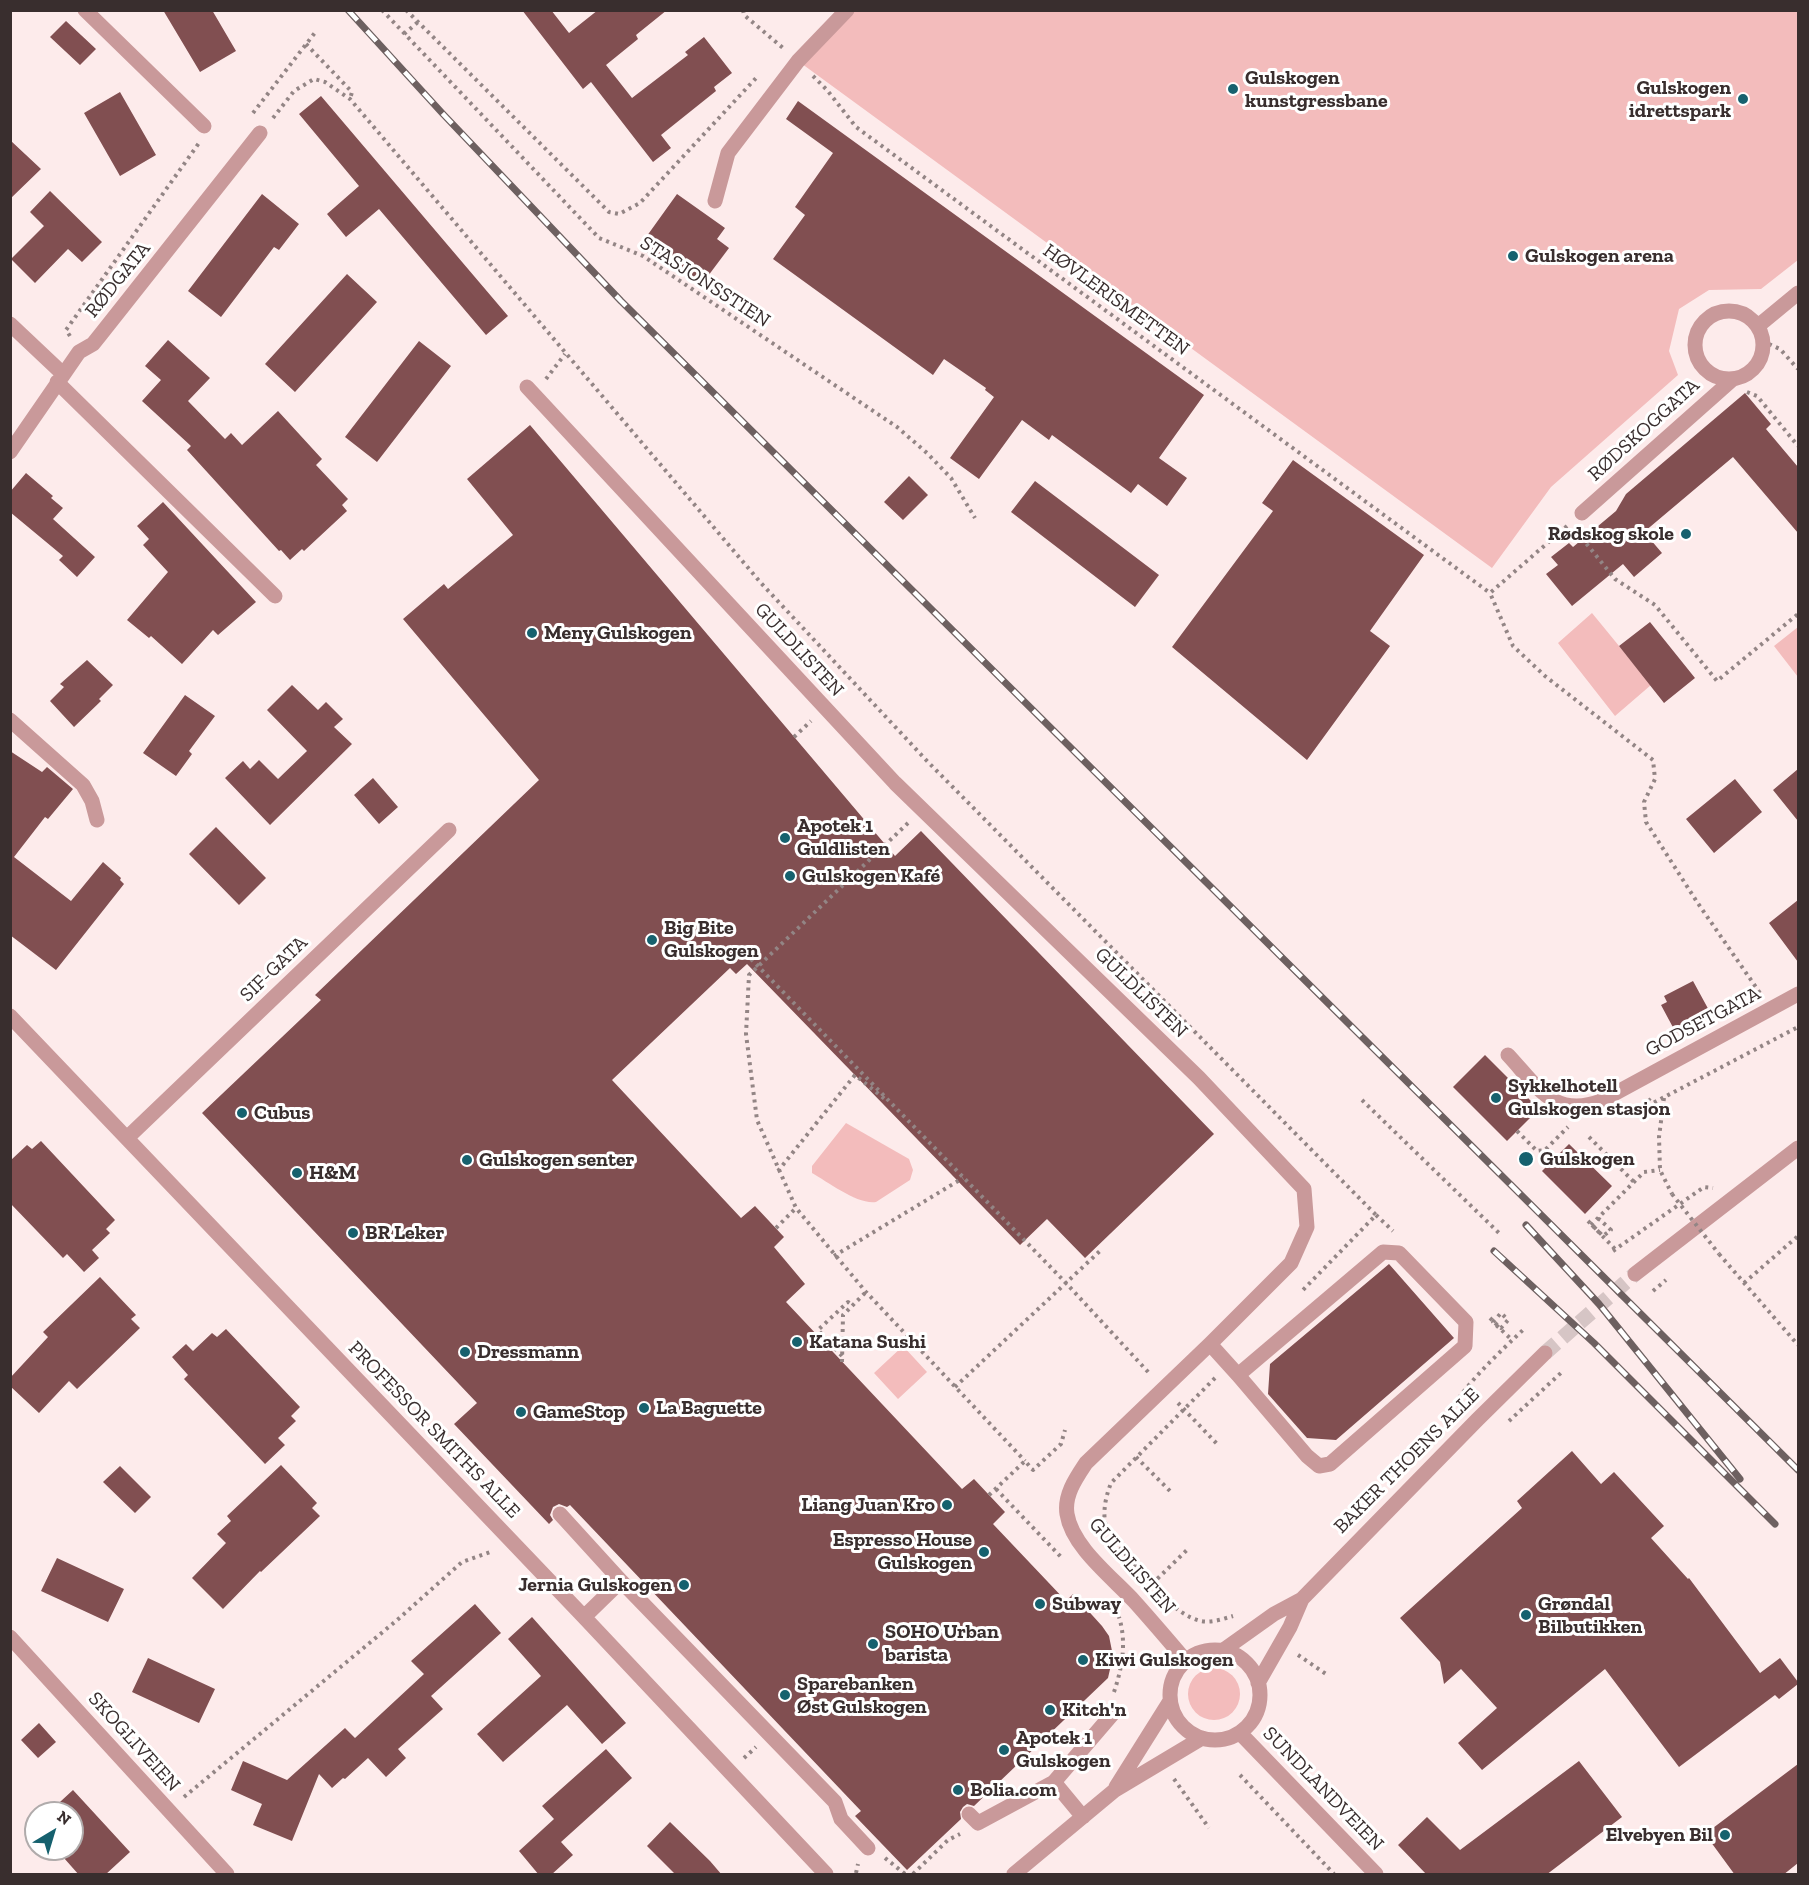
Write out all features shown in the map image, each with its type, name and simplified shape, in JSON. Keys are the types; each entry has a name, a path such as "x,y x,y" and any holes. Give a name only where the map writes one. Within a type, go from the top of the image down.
{"street":[{"path":"85,10 204,126"},
{"path":"715,201 728,153 798,61 847,10"},
{"name":"RØDGATA","path":"10,452 79,352 93,344 260,133"},
{"path":"1760,334 1798,293"},
{"path":"1729,311 1750,318 1760,334 1763,352 1759,362 1752,370 1730,382 1705,369 1695,349 1700,327 1707,319 1718,313 1729,311"},
{"path":"10,324 60,378 275,596"},
{"name":"RØDSKOGGATA","path":"1582,513 1730,382"},
{"name":"GULDLISTEN","path":"530,391 879,767 1199,1078 1304,1189 1307,1227 1291,1263 1086,1463 1067,1498 1067,1514 1072,1530 1084,1548 1186,1661"},
{"path":"10,720 83,785 92,801 97,820"},
{"name":"SIF-GATA","path":"127,1138 449,830"},
{"name":"GODSETGATA","path":"1508,1055 1554,1101 1566,1106 1590,1105 1798,994"},
{"name":"PROFESSOR SMITHS ALLE","path":"10,1016 584,1617 826,1875"},
{"path":"1635,1274 1798,1148"},
{"path":"1210,1344 1307,1456 1319,1466 1330,1464 1466,1346 1466,1322 1399,1252 1383,1252 1238,1375"},
{"name":"BAKER THOENS ALLE","path":"1222,1651 1274,1614 1302,1599 1545,1353"},
{"path":"560,1514 621,1581 835,1802 841,1819 868,1848"},
{"path":"584,1617 621,1581"},
{"name":"BAKER THOENS ALLE","path":"1258,1683 1290,1627 1302,1599"},
{"name":"SKOGLIVEIEN","path":"10,1637 227,1875"},
{"path":"1222,1651 1245,1662 1253,1671 1258,1683 1258,1706 1254,1717 1240,1733 1227,1739 1214,1740 1190,1733 1181,1724 1174,1714 1170,1701 1171,1686 1176,1672 1196,1654 1222,1651"},
{"path":"1115,1790 1170,1701"},
{"path":"974,1819 1054,1782 1115,1711"},
{"name":"SUNDLANDVEIEN","path":"1240,1733 1376,1875"},
{"path":"1014,1875 1115,1790 1202,1738"},
{"path":"1054,1782 1083,1817"}],"path":[{"name":"STASJONSSTIEN","path":"382,10 599,238 643,256 897,427 951,478 975,518"},
{"path":"406,10 609,212 619,214 640,203 760,74"},
{"name":"HØVLERISMETTEN","path":"743,10 744,15 798,61 827,90 856,128 1490,593"},
{"path":"404,33 418,22"},
{"path":"306,45 344,82 352,92 350,99"},
{"path":"776,57 783,49"},
{"path":"79,352 66,330 198,146 204,126"},
{"path":"1760,334 1780,349 1798,369"},
{"path":"530,391 565,354"},
{"path":"1730,382 1757,396 1798,446"},
{"path":"1764,998 1697,902 1646,822 1644,802 1655,779 1653,760 1545,676 1513,646 1490,593 1570,524 1615,579 1655,605 1717,681 1798,614"},
{"path":"922,810 749,975 746,1034 757,1120 796,1208 866,1292 1034,1470 1061,1444 1065,1430"},
{"path":"751,959 1066,1283 1219,1446"},
{"path":"1628,1086 1653,1103 1798,1027"},
{"path":"778,1171 855,1076 898,1110"},
{"path":"1664,1097 1659,1137 1660,1170 1672,1194 1719,1254 1798,1345"},
{"path":"1362,1100 1499,1233"},
{"path":"1517,1131 1537,1151 1545,1150 1590,1105"},
{"path":"1589,1137 1634,1182"},
{"path":"1660,1170 1644,1172 1592,1226 1614,1250 1704,1187"},
{"path":"834,1256 963,1178"},
{"path":"776,1228 796,1208"},
{"path":"1601,1217 1611,1230 1603,1236 1590,1223 1601,1217"},
{"path":"1744,1283 1798,1236"},
{"path":"955,1388 1101,1250"},
{"path":"842,1362 843,1315 866,1292"},
{"path":"842,1356 818,1330 848,1302 852,1306"},
{"path":"1490,1318 1501,1328 1508,1320 1501,1313 1493,1322 1512,1340"},
{"path":"1450,1412 1482,1371 1522,1330"},
{"path":"1501,1428 1563,1371"},
{"path":"1136,1457 1171,1492"},
{"path":"989,1495 1025,1461"},
{"path":"996,1489 1069,1565"},
{"path":"169,1810 396,1621 462,1562 513,1543"},
{"path":"1188,1548 1152,1584 1173,1605 1188,1616 1201,1621 1214,1621 1239,1613"},
{"path":"1115,1711 1109,1705 1123,1662 1122,1627 1118,1616"},
{"path":"1297,1655 1326,1674"},
{"path":"1240,1775 1334,1875"},
{"path":"1174,1779 1209,1828"},
{"path":"913,1875 948,1840 974,1819"}],"shaded area":[{"path":"852,11 1798,11 1798,260 1761,289 1709,290 1679,309 1669,351 1678,375 1551,487 1492,568 798,61"},
{"path":"1592,613 1651,685 1615,716 1558,643"},
{"path":"1798,627 1798,677 1774,646"},
{"path":"846,1123 909,1159 913,1170 910,1180 876,1202 869,1202 852,1197 812,1173 812,1166"},
{"path":"903,1346 927,1372 898,1399 874,1373"},
{"path":"1214,1668 1224,1670 1232,1676 1238,1684 1240,1694 1238,1704 1232,1712 1224,1718 1214,1720 1204,1718 1196,1712 1190,1704 1188,1694 1190,1684 1196,1676 1204,1670"}],"building":[{"path":"163,10 212,10 236,51 200,72"},
{"path":"522,10 551,10 569,33 598,10 667,10 636,35 638,39 606,65 632,98 688,55 685,52 704,37 732,73 714,87 716,91 661,135 671,148 653,162 591,82 583,89"},
{"path":"66,21 96,49 80,65 50,37"},
{"path":"120,92 156,155 120,176 84,113"},
{"path":"321,96 508,316 486,335 379,209 346,237 327,214 359,186 299,114"},
{"path":"798,101 1204,395 1159,458 1187,478 1167,506 1138,484 1131,493 1052,435 1049,440 1022,420 979,479 950,458 994,397 985,390 986,388 944,359 933,375 773,259 805,215 795,207 833,153 786,119"},
{"path":"10,140 41,169 10,199"},
{"path":"50,191 102,242 82,262 68,249 35,283 11,259 44,226 30,212"},
{"path":"262,194 299,224 279,250 274,247 221,317 188,291"},
{"path":"677,194 725,228 717,239 729,248 702,284 668,260 665,265 639,247"},
{"path":"347,274 377,302 295,392 265,364"},
{"path":"168,340 210,378 188,401 225,439 231,433 242,445 278,411 322,459 316,465 348,499 342,505 347,511 304,551 302,549 290,560 281,550 279,551 187,450 191,446 142,401 161,380 145,366"},
{"path":"419,341 451,366 377,462 345,437"},
{"path":"1745,393 1771,424 1766,429 1798,467 1798,533 1733,457 1644,532 1662,553 1634,577 1623,564 1572,606 1546,574 1558,565 1551,557 1569,543 1573,547 1616,511 1626,494"},
{"name":"Gulskogen senter","path":"530,425 895,856 921,831 1214,1134 1085,1258 1047,1219 1020,1245 747,964 736,974 730,968 612,1080 741,1218 755,1206 784,1237 774,1247 805,1284 786,1302 962,1489 974,1479 1005,1512 993,1524 1066,1601 1073,1594 1109,1636 1113,1656 1108,1678 974,1806 967,1804 963,1807 960,1812 961,1819 907,1870 855,1816 861,1811 570,1505 567,1507 559,1504 553,1507 550,1515 553,1520 549,1524 454,1424 477,1403 202,1113 321,1000 315,995 539,780 403,619 444,584 448,589 513,535 467,479"},
{"path":"1293,460 1424,555 1370,631 1390,646 1307,760 1172,647 1273,511 1262,503"},
{"path":"26,473 53,496 51,498 63,508 53,519 95,557 77,577 59,560 63,556 10,512 10,492"},
{"path":"909,476 928,495 903,520 884,502"},
{"path":"1035,481 1159,575 1135,607 1011,512"},
{"path":"163,502 256,602 218,635 213,630 182,664 151,636 149,638 127,620 168,572 143,545 149,539 137,526"},
{"path":"1650,622 1695,678 1664,703 1619,646"},
{"path":"87,660 113,685 99,699 101,701 74,727 50,701 64,687 60,684"},
{"path":"292,685 318,710 326,702 343,719 334,727 352,744 270,825 225,778 243,761 250,769 259,760 278,779 307,751 267,710"},
{"path":"185,695 215,716 189,751 192,754 176,776 143,753"},
{"path":"10,751 42,772 47,767 73,789 48,819 45,817 14,857 71,901 103,862 121,878 124,884 56,970 10,935"},
{"path":"1798,769 1798,821 1773,790"},
{"path":"373,778 398,807 379,824 354,795"},
{"path":"1735,779 1762,812 1714,853 1686,819"},
{"path":"216,827 266,878 239,905 189,854"},
{"path":"1798,900 1798,962 1769,923"},
{"path":"1693,981 1711,1014 1676,1033 1661,1005 1667,1002 1664,996"},
{"name":"Sykkelhotell Gulskogen stasjon","path":"1485,1055 1539,1109 1507,1141 1453,1087"},
{"path":"41,1141 115,1220 106,1229 110,1233 92,1250 99,1258 84,1272 67,1254 63,1258 10,1203 10,1161 27,1145 32,1149"},
{"path":"1569,1144 1612,1186 1585,1214 1542,1171"},
{"path":"1389,1264 1454,1338 1336,1440 1307,1438 1268,1394 1270,1364"},
{"path":"100,1277 136,1315 131,1319 140,1328 77,1389 69,1381 39,1413 10,1386 10,1378 48,1337 43,1332"},
{"path":"226,1329 300,1407 291,1416 296,1421 278,1438 285,1445 265,1464 184,1379 188,1375 172,1357 186,1344 193,1351 212,1333 217,1337"},
{"path":"1572,1451 1601,1484 1614,1472 1664,1526 1651,1538 1689,1578 1760,1673 1780,1658 1798,1682 1779,1699 1775,1695 1679,1767 1605,1669 1482,1770 1458,1743 1497,1708 1461,1669 1444,1684 1440,1662 1400,1618 1522,1508 1517,1501"},
{"path":"281,1465 317,1503 312,1508 320,1516 260,1571 223,1609 192,1578 226,1543 217,1534 231,1521 227,1516"},
{"path":"120,1466 151,1497 135,1513 103,1482"},
{"path":"57,1558 124,1589 108,1622 41,1591"},
{"path":"475,1604 501,1633 431,1696 443,1709 398,1749 406,1758 386,1777 368,1758 332,1788 319,1774 292,1841 253,1825 262,1804 231,1790 243,1761 287,1780 345,1728 355,1738 424,1674 411,1661"},
{"path":"532,1617 626,1723 602,1744 567,1705 503,1762 477,1734 541,1676 508,1639"},
{"path":"148,1658 215,1689 199,1723 132,1692"},
{"path":"39,1723 56,1742 38,1758 21,1740"},
{"path":"606,1749 632,1778 561,1842 573,1855 551,1875 539,1875 519,1851 554,1819 542,1806"},
{"path":"1579,1761 1622,1817 1546,1875 1427,1875 1398,1845 1427,1817 1460,1850"},
{"path":"1798,1764 1798,1863 1783,1875 1735,1875 1705,1834"},
{"path":"73,1790 83,1801 61,1801"},
{"path":"84,1802 130,1852 105,1875 79,1875 67,1861 84,1861"},
{"path":"670,1822 722,1875 676,1875 647,1846"}],"tunnel":[{"path":"1545,1353 1635,1274"}],"railway":[{"path":"348,10 443,114 621,301 1798,1470"},
{"path":"1526,1225 1599,1304 1740,1479"},
{"path":"1494,1251 1594,1343 1775,1524"}],"place":[{"name":"Gulskogen kunstgressbane","path":"1233,89"},
{"name":"Gulskogen idrettspark","path":"1743,99"},
{"name":"Gulskogen arena","path":"1513,256"},
{"name":"Rødskog skole","path":"1686,534"},
{"name":"Meny Gulskogen","path":"532,633"},
{"name":"Apotek 1 Guldlisten","path":"785,838"},
{"name":"Gulskogen Kafé","path":"790,876"},
{"name":"Big Bite Gulskogen","path":"652,940"},
{"name":"Sykkelhotell Gulskogen stasjon","path":"1496,1098"},
{"name":"Cubus","path":"242,1113"},
{"name":"Gulskogen","path":"1526,1159"},
{"name":"Gulskogen senter","path":"467,1160"},
{"name":"H&M","path":"297,1173"},
{"name":"BR Leker","path":"353,1233"},
{"name":"Katana Sushi","path":"797,1342"},
{"name":"Dressmann","path":"465,1352"},
{"name":"La Baguette","path":"644,1408"},
{"name":"GameStop","path":"521,1412"},
{"name":"Liang Juan Kro","path":"947,1505"},
{"name":"Espresso House Gulskogen","path":"984,1552"},
{"name":"Jernia Gulskogen","path":"684,1585"},
{"name":"Subway","path":"1040,1604"},
{"name":"Grøndal Bilbutikken","path":"1526,1615"},
{"name":"SOHO Urban barista","path":"873,1644"},
{"name":"Kiwi Gulskogen","path":"1083,1660"},
{"name":"Sparebanken Øst Gulskogen","path":"785,1695"},
{"name":"Kitch'n","path":"1050,1710"},
{"name":"Apotek 1 Gulskogen","path":"1004,1750"},
{"name":"Bolia.com","path":"958,1790"},
{"name":"Elvebyen Bil","path":"1725,1835"}]}
